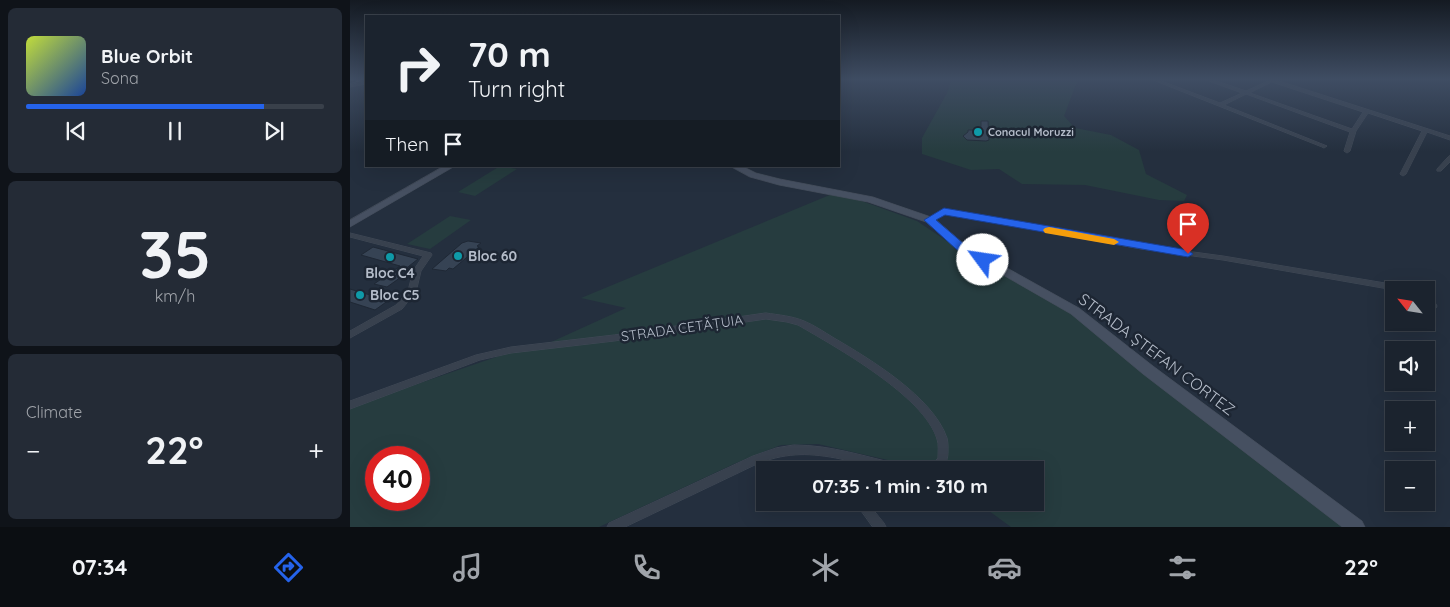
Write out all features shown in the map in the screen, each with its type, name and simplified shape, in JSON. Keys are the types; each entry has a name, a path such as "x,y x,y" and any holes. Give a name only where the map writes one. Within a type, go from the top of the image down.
{"street":[{"path":"1217,104 1324,146"},
{"path":"1279,104 1353,131"},
{"path":"1347,104 1450,138"},
{"path":"1347,151 1353,131 1367,110"},
{"path":"1403,174 1425,130"},
{"path":"1439,170 1450,158"},
{"path":"350,220 442,167"},
{"path":"350,224 448,167"},
{"path":"736,167 753,175 779,182 870,199 930,220 944,211 1141,247 1223,258 1385,286"},
{"name":"STRADA ȘTEFAN CORTEZ","path":"930,220 960,246 1075,311 1148,370 1356,527"},
{"path":"350,236 428,255 417,272 412,292 399,307 350,335"},
{"name":"STRADA CETĂȚUIA","path":"350,405 479,358 511,350 631,336 758,317 786,318 801,323 855,355 893,381 916,401 930,415 940,431 944,447 942,461"},
{"path":"613,527 757,459 779,452 810,450 864,461"},
{"path":"867,511 880,527"}],"green space":[{"path":"941,104 1069,104 1064,116 1075,128 1111,135 1139,150 1146,174 1187,195 1184,201 1159,200 1085,185 1022,184 999,169 971,170 922,154 922,138"},
{"path":"498,167 517,169 475,196 458,192"},
{"path":"837,192 917,221 972,258 1076,312 1346,527 1011,527 989,511 1044,511 1044,461 892,461 818,444 781,445 736,463 599,527 350,527 350,407 525,347 549,343 626,308 581,298"},
{"path":"450,216 471,220 430,249 407,244"}],"building":[{"name":"Conacul Moruzzi","path":"981,121 988,121 989,140 967,140 963,136 968,130 981,130"},
{"name":"Bloc 60","path":"468,241 481,243 477,246 479,247 453,269 449,268 446,271 432,269 462,243"},
{"name":"Bloc C4","path":"373,247 418,259 399,274 404,275 387,287 374,284 400,266 361,255"},
{"name":"Bloc C5","path":"350,289 389,300 375,310 350,302"}],"slow traffic":[{"path":"1049,230 1114,242"}],"place":[{"name":"Conacul Moruzzi","path":"978,132"},
{"name":"Bloc 60","path":"458,256"},
{"name":"Bloc C4","path":"390,257"},
{"name":"Bloc C5","path":"360,295"}],"route":[{"path":"983,260 960,246 930,220 944,211 1188,254"}]}
